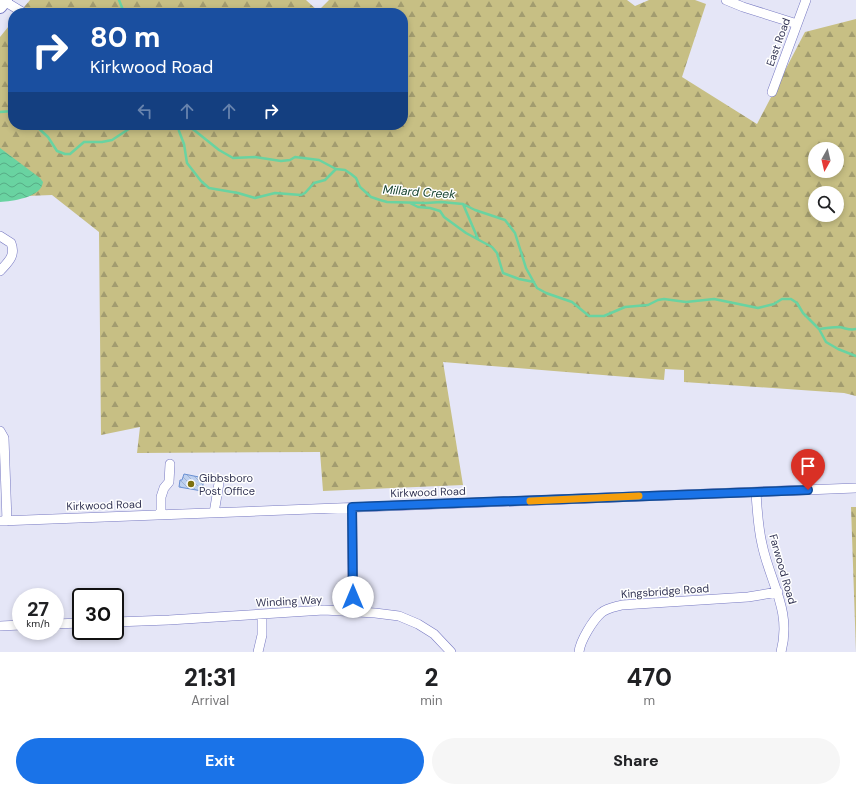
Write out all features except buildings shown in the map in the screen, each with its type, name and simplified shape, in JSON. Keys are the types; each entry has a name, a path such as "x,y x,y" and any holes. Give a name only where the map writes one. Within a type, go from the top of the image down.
{"street":[{"path":"726,0 797,24"},
{"name":"East Road","path":"772,92 806,0"},
{"path":"3,3 14,8"},
{"path":"0,236 11,243 13,252 12,258 0,271"},
{"path":"0,431 4,438 3,521"},
{"path":"160,515 161,497 164,488 169,482 170,464"},
{"path":"214,513 219,483"},
{"name":"Kirkwood Road","path":"3,521 856,488"},
{"name":"Farwood Road","path":"756,492 762,545 784,614 784,641 781,652"},
{"path":"352,507 353,612"},
{"name":"Kingsbridge Road","path":"579,652 580,646 593,622 601,613 609,608 622,605 748,597 778,592"},
{"name":"Winding Way","path":"124,622 324,610 375,613 399,616 418,624 434,634 451,652"},
{"path":"258,652 262,635 262,614"},
{"path":"0,626 12,625"}],"green space":[{"path":"30,0 306,0 315,8 23,8"},
{"path":"329,0 627,0 635,6 649,0 695,0 706,4 682,77 757,124 805,32 856,19 856,396 844,393 684,382 684,370 665,369 664,380 443,362 463,485 323,491 320,452 137,453 140,427 101,435 99,232 52,195 0,197 0,37 8,27 8,130 408,130 408,8 321,8"},
{"path":"851,507 856,507 856,652"}],"water":[{"path":"0,148 40,178 43,182 37,192 25,198 0,202"}],"waterway":[{"name":"Millard Creek","path":"119,0 122,8"},
{"path":"0,112 8,111"},
{"path":"40,130 48,137 57,151 65,154 70,154 84,142 102,142 112,140 127,130"},
{"path":"179,130 184,144 187,163 201,181 209,188 238,193 255,198 275,193 301,195 305,193 314,183 325,180 336,169"},
{"name":"Millard Creek","path":"194,130 219,150 233,158 255,157 281,161 290,160 295,157 319,160 336,169 345,170 356,178 360,187 371,197 380,200 387,202 441,202 463,204 475,210 505,220 515,233 526,268 537,288 546,293 572,302 589,316 604,316 625,307 648,305 664,299 686,302 714,299 758,308 774,304 782,299 791,299 797,303 803,313 819,329 826,342 838,349 856,356"},
{"path":"410,203 418,207 440,211 444,217 466,233 492,247 497,253 503,273 519,279 534,282"},
{"path":"463,204 478,239"},
{"path":"819,329 831,327 839,327 850,330 856,329"}],"slow traffic":[{"path":"530,501 639,496"}],"place":[{"name":"Gibbsboro Post Office","path":"191,484"}],"route":[{"path":"353,597 352,507 808,490"}]}
